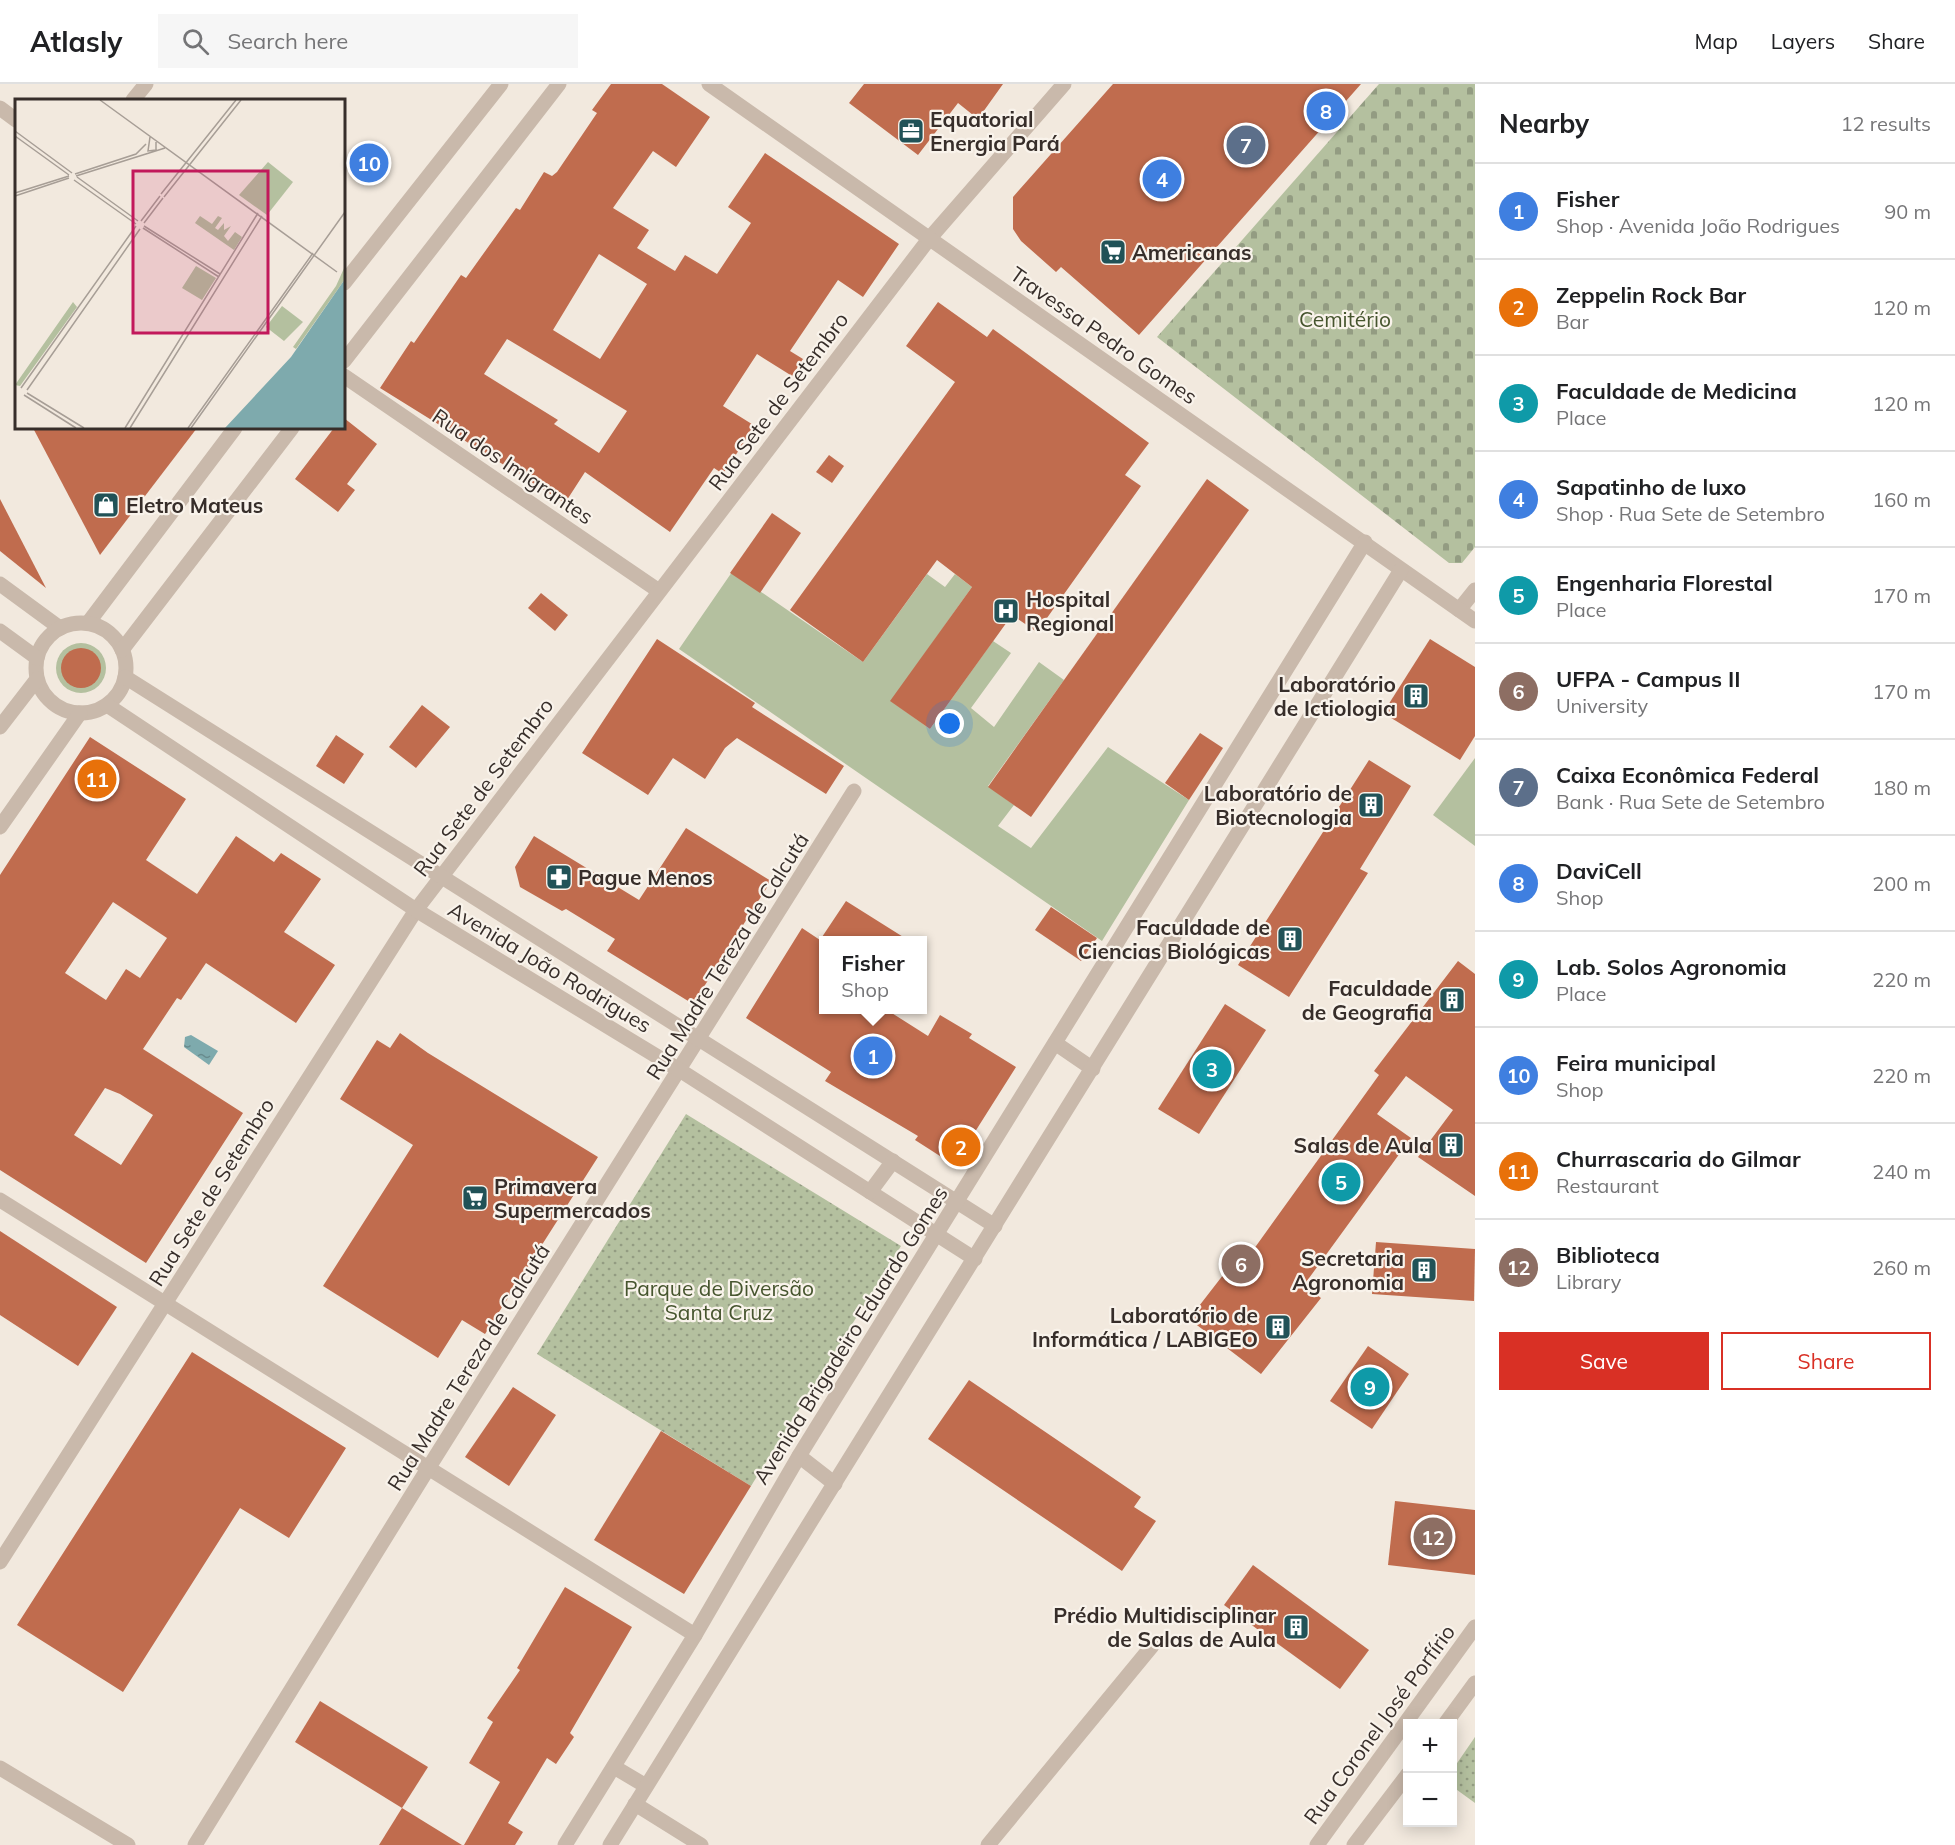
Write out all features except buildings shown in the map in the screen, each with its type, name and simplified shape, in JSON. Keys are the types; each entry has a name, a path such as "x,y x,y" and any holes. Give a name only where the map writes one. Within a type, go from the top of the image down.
{"street":[{"path":"134,99 146,84"},
{"path":"345,282 501,84"},
{"path":"345,360 559,84"},
{"name":"Travessa Pedro Gomes","path":"709,84 1475,621"},
{"name":"Rua Sete de Setembro","path":"0,1562 416,910 929,238 1064,84"},
{"path":"0,108 15,119"},
{"name":"Rua dos Imigrantes","path":"345,377 659,591"},
{"path":"88,623 234,429"},
{"path":"122,650 291,429"},
{"name":"Avenida Brigadeiro Eduardo Gomes","path":"565,1845 695,1635 799,1456 1365,542"},
{"path":"610,1845 1401,570"},
{"path":"0,584 60,628"},
{"path":"1459,610 1475,590"},
{"path":"88,623 102,628 114,637 122,650 126,663 125,677 119,692 107,705 94,711 80,713 66,710 52,703 43,692 37,679 37,658 47,638 60,628 88,623"},
{"path":"0,631 37,658"},
{"name":"Avenida João Rodrigues","path":"125,677 995,1226"},
{"path":"0,727 37,679"},
{"name":"Avenida João Rodrigues","path":"107,705 416,910 681,1071 975,1259"},
{"path":"0,826 80,713"},
{"name":"Rua Madre Tereza de Calcutá","path":"195,1845 429,1467 681,1071 854,791"},
{"path":"1055,1044 1093,1069"},
{"path":"870,1192 893,1161"},
{"path":"0,1200 695,1635"},
{"path":"799,1456 835,1484"},
{"name":"Rua Coronel José Porfírio","path":"1317,1845 1475,1627"},
{"path":"988,1845 1152,1646"},
{"path":"1449,1719 1475,1683"},
{"path":"614,1767 646,1786"},
{"path":"0,1768 128,1845"},
{"path":"1354,1845 1403,1779"},
{"path":"635,1804 701,1845"}],"green space":[{"name":"Cemitério","path":"1379,84 1475,84 1475,547 1462,563 1449,563 1157,337"},
{"path":"732,572 863,662 927,574 945,587 955,574 972,587 891,701 930,729 993,641 1011,653 971,708 994,727 1039,662 1064,680 988,786 1014,805 998,826 1031,848 1108,747 1189,800 1102,941 679,649"},
{"path":"76,643 86,643 99,650 106,663 106,673 99,686 86,693 76,693 67,689 60,682 56,673 56,663 60,654 67,647"},
{"path":"1475,758 1475,846 1433,815"},
{"name":"Parque de Diversão Santa Cruz","path":"686,1114 901,1246 751,1486 537,1354"},
{"path":"1475,1737 1475,1803 1457,1790 1457,1763"}],"water":[{"path":"191,1035 218,1051 209,1065 184,1047 185,1037"}],"place":[{"name":"DaviCell","path":"1326,111"},
{"name":"Equatorial Energia Pará","path":"911,131"},
{"name":"Caixa Econômica Federal","path":"1246,145"},
{"name":"Feira municipal","path":"369,163"},
{"name":"Sapatinho de luxo","path":"1162,179"},
{"name":"Americanas","path":"1113,252"},
{"name":"Eletro Mateus","path":"106,505"},
{"name":"Hospital Regional","path":"1006,611"},
{"name":"Laboratório de Ictiologia","path":"1416,696"},
{"name":"Churrascaria do Gilmar","path":"97,779"},
{"name":"Laboratório de Biotecnologia","path":"1371,805"},
{"name":"Pague Menos","path":"559,877"},
{"name":"Faculdade de Ciencias Biológicas","path":"1290,939"},
{"name":"Faculdade de Geografia","path":"1452,1000"},
{"name":"Fisher","path":"873,1056"},
{"name":"Faculdade de Medicina","path":"1212,1069"},
{"name":"Salas de Aula","path":"1451,1145"},
{"name":"Zeppelin Rock Bar","path":"961,1147"},
{"name":"Engenharia Florestal","path":"1341,1182"},
{"name":"Primavera Supermercados","path":"475,1198"},
{"name":"UFPA - Campus II","path":"1241,1264"},
{"name":"Secretaria Agronomia","path":"1424,1270"},
{"name":"Laboratório de Informática / LABIGEO","path":"1278,1327"},
{"name":"Lab. Solos Agronomia","path":"1370,1387"},
{"name":"Biblioteca","path":"1433,1537"},
{"name":"Prédio Multidisciplinar de Salas de Aula","path":"1296,1627"}]}
